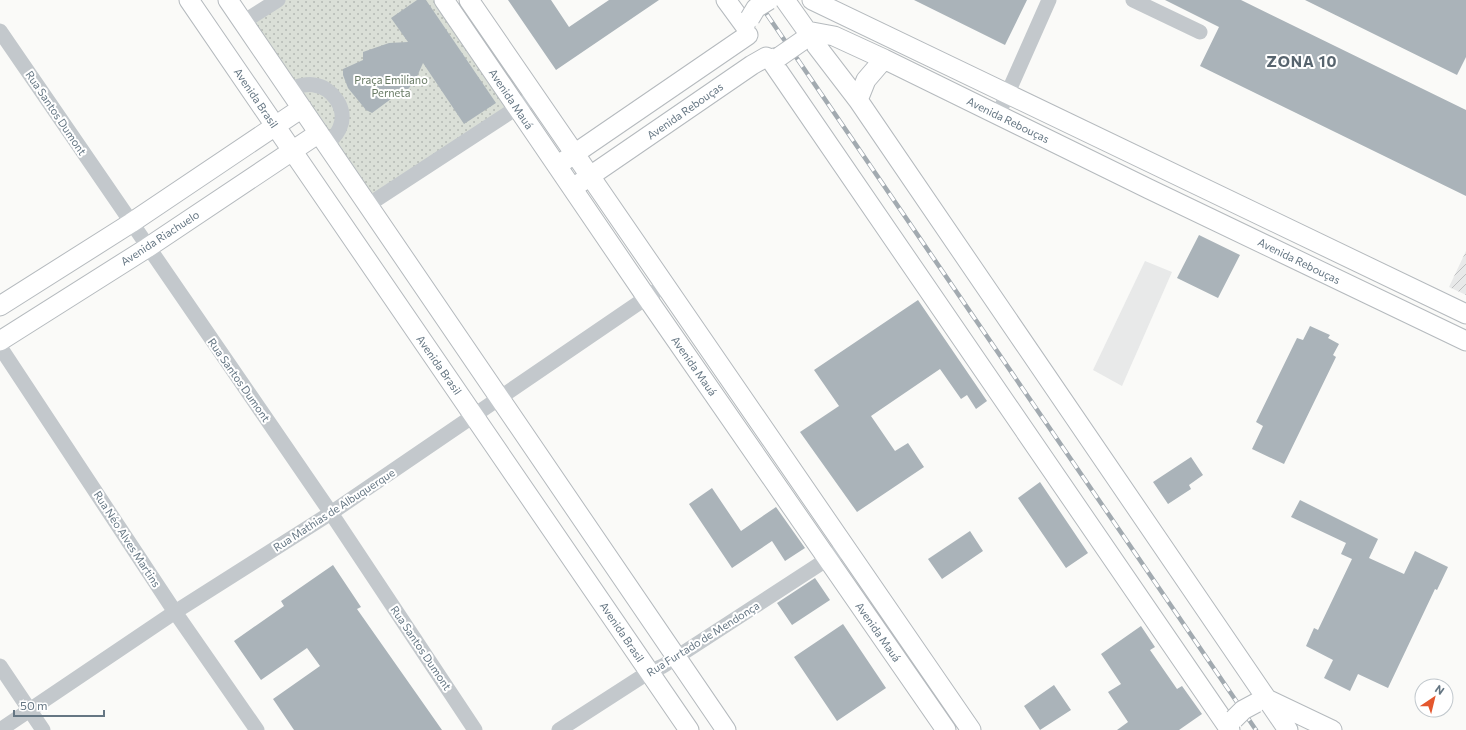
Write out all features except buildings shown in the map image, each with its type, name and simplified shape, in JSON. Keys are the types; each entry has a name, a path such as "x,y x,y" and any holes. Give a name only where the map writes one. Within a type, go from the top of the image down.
{"main road":[{"name":"Avenida Brasil","path":"189,0 689,730"},
{"path":"228,0 500,398 675,658 726,730"},
{"name":"Avenida Mauá","path":"444,0 572,189 946,730"},
{"name":"Avenida Mauá","path":"469,0 971,730"},
{"path":"726,0 748,26 771,58 1231,725 1244,710 1262,701 1332,730"},
{"path":"557,166 661,95 748,26 756,8 784,0 806,36 858,100 1262,701 1288,730"},
{"path":"812,0 1390,276 1466,314"},
{"name":"Avenida Rebouças","path":"572,189 677,116 806,36 834,36 884,59 1148,189 1466,341"},
{"path":"858,100 866,80 884,59"},
{"path":"661,95 677,116"},
{"path":"0,306 131,222 302,108"},
{"name":"Avenida Riachuelo","path":"0,341 147,248 291,151 323,138"},
{"path":"1148,189 1160,167"},
{"path":"1379,300 1390,276"}],"street":[{"path":"243,22 278,0"},
{"path":"998,115 1049,0"},
{"path":"1132,0 1200,32"},
{"name":"Rua Santos Dumont","path":"0,31 131,222 147,248 331,513 475,730"},
{"path":"289,89 302,85 314,85 328,90 338,100 342,114 341,126 323,138"},
{"path":"368,205 535,96"},
{"name":"Rua Mathias de Albuquerque","path":"0,730 175,612 331,513 665,285"},
{"name":"Rua Néo Alves Martins","path":"0,347 175,612 257,730"},
{"name":"Rua Furtado de Mendonça","path":"559,730 650,672 675,658 846,547"},
{"path":"0,666 43,730"}],"shaded area":[{"path":"1466,251 1466,295 1449,287"},
{"path":"1145,261 1172,272 1122,386 1093,370"}],"green space":[{"name":"Praça Emiliano Perneta","path":"278,0 444,0 517,107 368,205 243,22"}],"railway":[{"path":"757,0 1256,730"}],"district":[{"name":"ZONA 10","path":"1302,62"}]}
